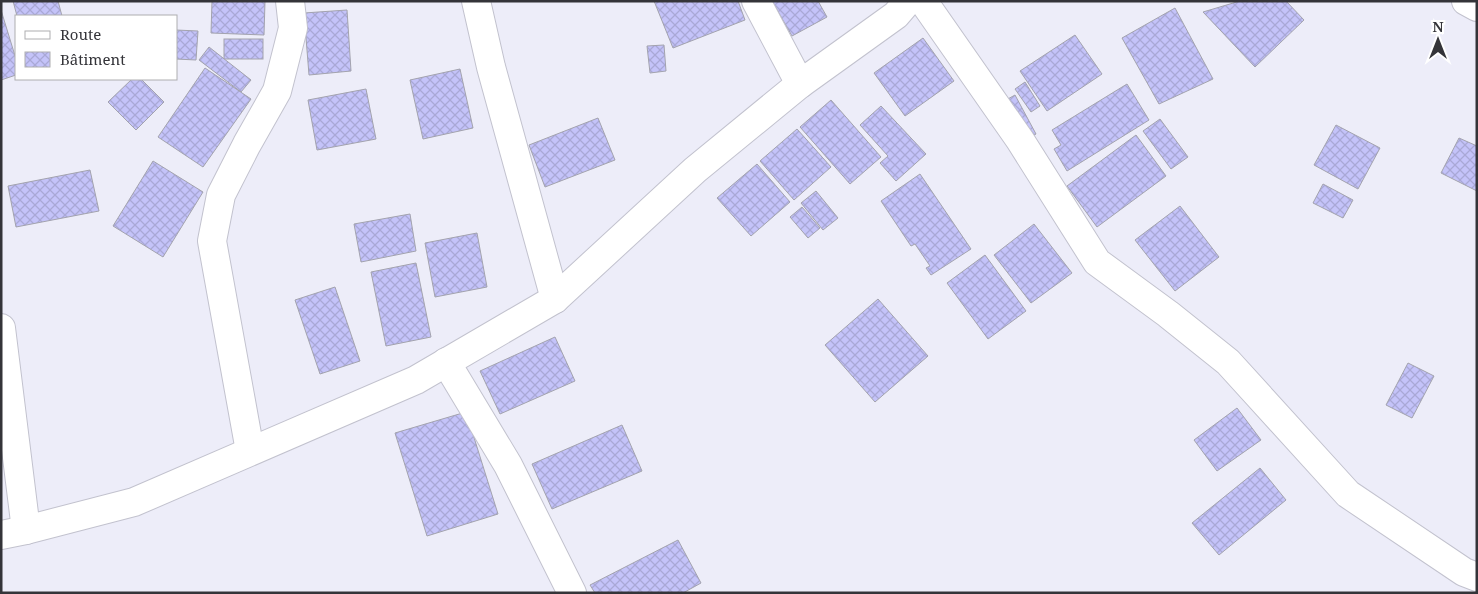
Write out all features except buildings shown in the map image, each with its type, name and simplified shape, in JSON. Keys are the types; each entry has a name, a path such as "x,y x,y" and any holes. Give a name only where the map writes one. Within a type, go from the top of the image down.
{"street":[{"path":"250,451 212,241 221,195 277,91 293,28 290,1"},
{"path":"476,1 491,67 555,299"},
{"path":"756,1 800,84"},
{"path":"1,328 13,533 134,502 416,380 555,299 695,170 800,84 896,15 908,1"},
{"path":"923,1 1020,140 1097,262 1168,314 1228,362 1348,494 1464,572 1477,577"},
{"path":"1466,1 1477,7"},
{"path":"446,362 508,465 572,593"}]}
